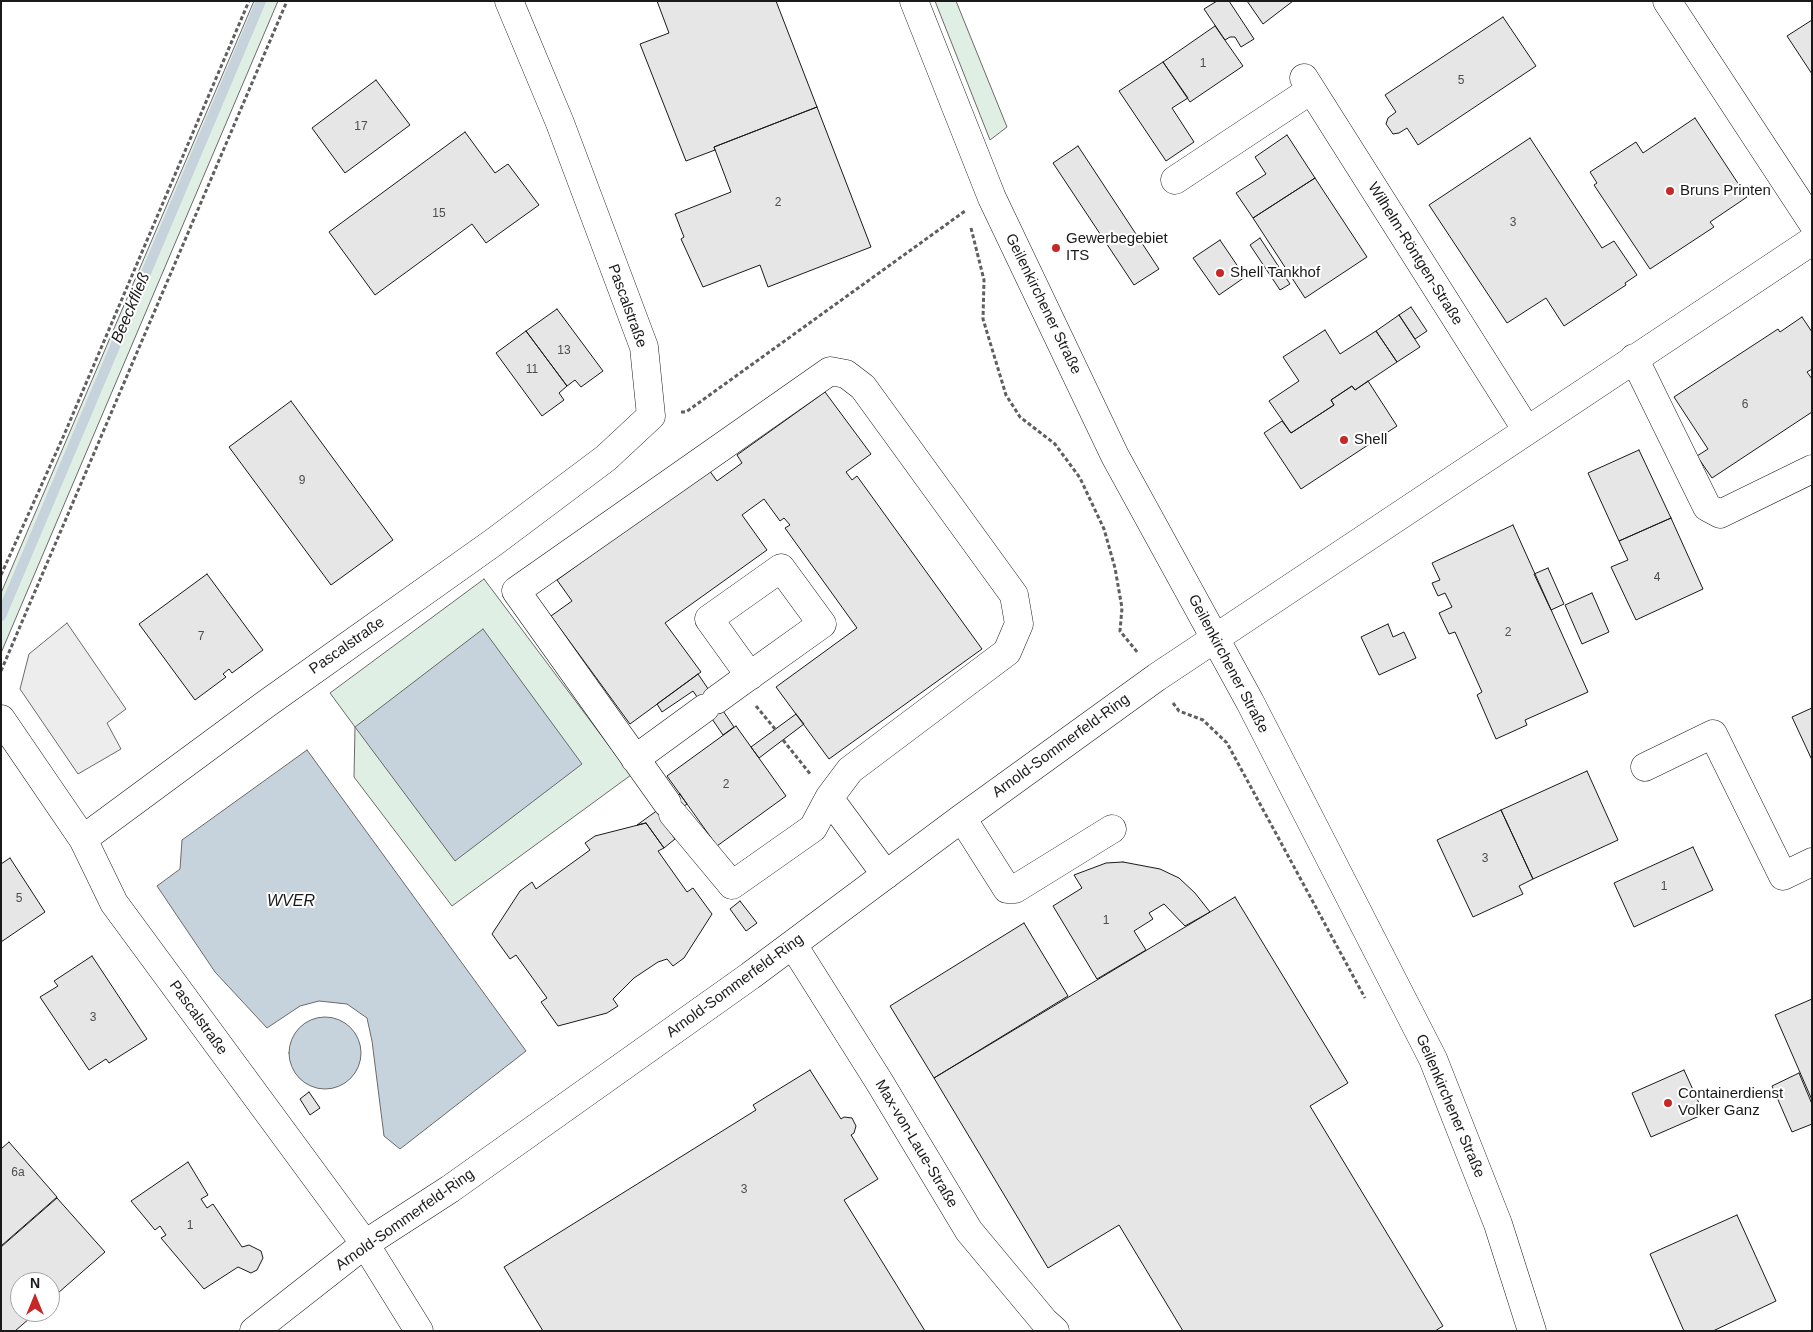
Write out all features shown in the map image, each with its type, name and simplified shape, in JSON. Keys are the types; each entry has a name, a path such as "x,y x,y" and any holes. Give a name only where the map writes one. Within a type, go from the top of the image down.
{"street":[{"name":"Pascalstraße","path":"420,1331 365,1244 114,903 83,839 266,704 494,542 606,458 651,416 644,348 560,123 509,1"},
{"name":"Geilenkirchener Straße","path":"914,1 992,198 1115,456 1250,702 1433,1059 1498,1224 1532,1331"},
{"path":"1215,638 1526,429 1809,243 1666,1"},
{"name":"Wilhelm-Röntgen-Straße","path":"1175,180 1307,84 1526,429"},
{"path":"1634,358 1707,507 1720,514 1812,469"},
{"path":"830,371 846,374 863,388 1014,595 1019,624 1007,652 850,770 829,798 813,828 732,885 670,809 635,759 516,591 830,371"},
{"name":"Arnold-Sommerfeld-Ring","path":"254,1331 365,1244 450,1189 793,945 962,818 1157,676 1215,638"},
{"path":"635,759 750,676"},
{"path":"1,719 83,839"},
{"path":"1645,766 1713,734 1783,876 1812,862"},
{"path":"829,798 886,875"},
{"path":"962,818 1007,889 1016,889 1112,829"},
{"name":"Max-von-Laue-Straße","path":"793,945 880,1083 968,1231 1044,1321 1055,1331"}],"path":[{"path":"1,575 64,435 249,1"},
{"path":"1,671 287,1"},
{"path":"651,416 686,412 967,210 992,198"},
{"path":"783,740 829,798"}],"green space":[{"path":"254,1 278,1 1,653 1,593"},
{"path":"935,1 956,1 1007,127 990,140"},
{"path":"484,579 631,775 452,906 354,777 355,727 330,693"}],"shaded area":[{"path":"67,623 126,709 107,723 121,749 78,774 20,689 29,654"}],"water":[{"path":"483,629 582,764 455,861 355,727"},
{"name":"WVER","path":"307,750 526,1051 400,1149 384,1136 372,1041 367,1018 347,1004 319,1001 300,1006 267,1028 215,972 157,886 180,869 182,840"},
{"path":"325,1017 345,1023 355,1033 361,1053 355,1073 345,1083 325,1089 305,1083 295,1073 289,1053 295,1033 305,1023"}],"building":[{"path":"657,1 776,1 817,107 714,147 715,150 686,161 640,44 669,33"},
{"path":"1217,1 1229,1 1254,39 1241,47 1235,37 1225,40 1204,9"},
{"path":"1247,1 1293,1 1263,24"},
{"path":"1503,17 1536,66 1418,145 1407,128 1393,134 1386,124 1388,118 1396,112 1385,95"},
{"path":"1812,20 1812,74 1787,36"},
{"path":"1215,26 1243,66 1190,102 1163,62"},
{"path":"1163,62 1188,98 1172,108 1194,142 1166,161 1119,91"},
{"path":"376,80 410,125 345,173 312,128"},
{"path":"817,107 871,247 768,287 760,265 703,287 681,239 684,237 675,214 731,192 714,147"},
{"name":"Bruns Printen","path":"1695,118 1747,197 1710,222 1714,227 1650,269 1594,185 1597,183 1590,172 1636,142 1643,153"},
{"path":"465,132 495,173 508,164 539,205 486,243 472,224 375,295 329,232"},
{"path":"1287,135 1315,178 1253,218 1236,193 1266,174 1255,157"},
{"path":"1530,138 1602,248 1614,241 1637,275 1625,283 1626,285 1564,326 1546,298 1507,323 1429,205"},
{"path":"1078,146 1159,269 1134,285 1053,163"},
{"path":"1315,178 1367,257 1305,298 1253,218"},
{"path":"1260,238 1290,284 1280,290 1250,245"},
{"path":"1220,240 1245,277 1219,295 1193,258"},
{"path":"1411,307 1427,331 1415,339 1399,315"},
{"path":"557,309 603,371 581,387 575,380 567,386 526,331"},
{"path":"1399,315 1420,347 1397,362 1376,331"},
{"path":"1802,317 1812,332 1812,369 1807,372 1812,379 1812,412 1712,478 1697,456 1708,449 1674,397 1778,329 1780,332"},
{"path":"1325,330 1340,354 1376,331 1397,362 1355,390 1352,386 1331,400 1334,405 1291,433 1269,401 1299,381 1283,357"},
{"path":"526,331 567,386 559,393 564,400 542,416 496,353"},
{"path":"1368,381 1397,426 1301,489 1264,433 1282,421 1291,433 1334,405 1331,400 1352,386 1355,390"},
{"path":"825,392 871,454 846,472 852,480 857,476 982,649 829,759 776,687 857,628 785,528 790,525 784,518 780,521 764,499 742,515 767,550 665,623 701,672 630,724 551,616 572,601 557,580 709,470 717,481 742,463 737,455"},
{"path":"291,401 393,540 331,585 229,447"},
{"path":"1639,450 1671,518 1619,541 1588,473"},
{"path":"1671,518 1703,589 1636,620 1611,567 1628,560 1619,541"},
{"path":"1513,525 1588,692 1525,720 1527,725 1496,739 1477,695 1482,692 1455,632 1449,634 1439,613 1452,607 1445,593 1438,596 1432,583 1440,580 1432,563"},
{"path":"1548,568 1564,604 1551,610 1534,574"},
{"path":"207,574 263,650 232,673 229,669 223,674 226,677 195,700 139,624"},
{"path":"1592,593 1609,632 1582,644 1565,605"},
{"path":"1388,624 1393,637 1404,632 1416,658 1379,675 1361,637"},
{"path":"698,674 734,727 723,735 693,691 662,712 657,704"},
{"path":"1812,708 1812,760 1792,717"},
{"path":"796,714 804,724 759,758 751,747"},
{"path":"736,726 786,796 717,846 667,776"},
{"path":"1587,771 1618,840 1533,879 1501,810"},
{"path":"680,794 687,804 663,822 675,839 664,848 646,823 637,825"},
{"path":"1501,810 1533,879 1519,886 1523,894 1473,917 1437,840"},
{"path":"646,823 664,848 658,851 687,892 693,888 712,914 684,958 673,966 667,959 658,962 634,978 613,999 618,1006 607,1013 558,1026 541,1002 547,998 516,955 510,959 492,934 520,891 532,882 536,889 590,850 585,843 595,836"},
{"path":"1693,847 1713,890 1634,927 1614,883"},
{"path":"10,858 45,912 1,942 1,864"},
{"path":"1123,862 1160,869 1179,878 1195,893 1210,912 1185,926 1164,904 1149,913 1153,919 1134,931 1146,950 1097,979 1053,906 1082,888 1074,875 1106,863"},
{"path":"1235,897 1348,1083 1310,1106 1443,1326 1435,1331 1183,1331 1119,1225 1048,1268 934,1078"},
{"path":"740,901 757,923 746,931 730,909"},
{"path":"1024,923 1068,996 934,1078 890,1006"},
{"path":"92,956 147,1039 109,1063 106,1059 89,1070 40,997 58,986 54,981"},
{"path":"1812,999 1812,1100 1775,1015"},
{"path":"810,1070 841,1119 844,1117 852,1118 856,1126 854,1133 851,1135 878,1179 844,1200 925,1331 543,1331 504,1267 756,1110 753,1105"},
{"name":"Containerdienst Volker Ganz","path":"1684,1070 1704,1114 1651,1137 1632,1093"},
{"path":"1799,1073 1812,1104 1812,1124 1792,1132 1772,1086"},
{"path":"309,1092 320,1108 310,1115 300,1099"},
{"path":"9,1142 57,1197 1,1246 1,1149"},
{"path":"188,1162 208,1195 201,1199 207,1208 213,1204 242,1247 249,1245 261,1251 263,1258 257,1270 251,1273 238,1267 204,1289 161,1238 166,1235 160,1226 155,1230 131,1201"},
{"path":"57,1198 105,1252 60,1291 60,1272 10,1272 10,1322 25,1322 15,1331 1,1331 1,1247"},
{"path":"1737,1215 1776,1301 1713,1331 1684,1331 1650,1254"}],"waterway":[{"name":"Beeckfließ","path":"1,616 261,1"}],"place":[{"name":"Bruns Printen","path":"1670,191"},
{"name":"Gewerbegebiet ITS","path":"1056,248"},
{"name":"Shell Tankhof","path":"1220,273"},
{"name":"Shell","path":"1344,440"},
{"name":"Containerdienst Volker Ganz","path":"1668,1103"}]}
